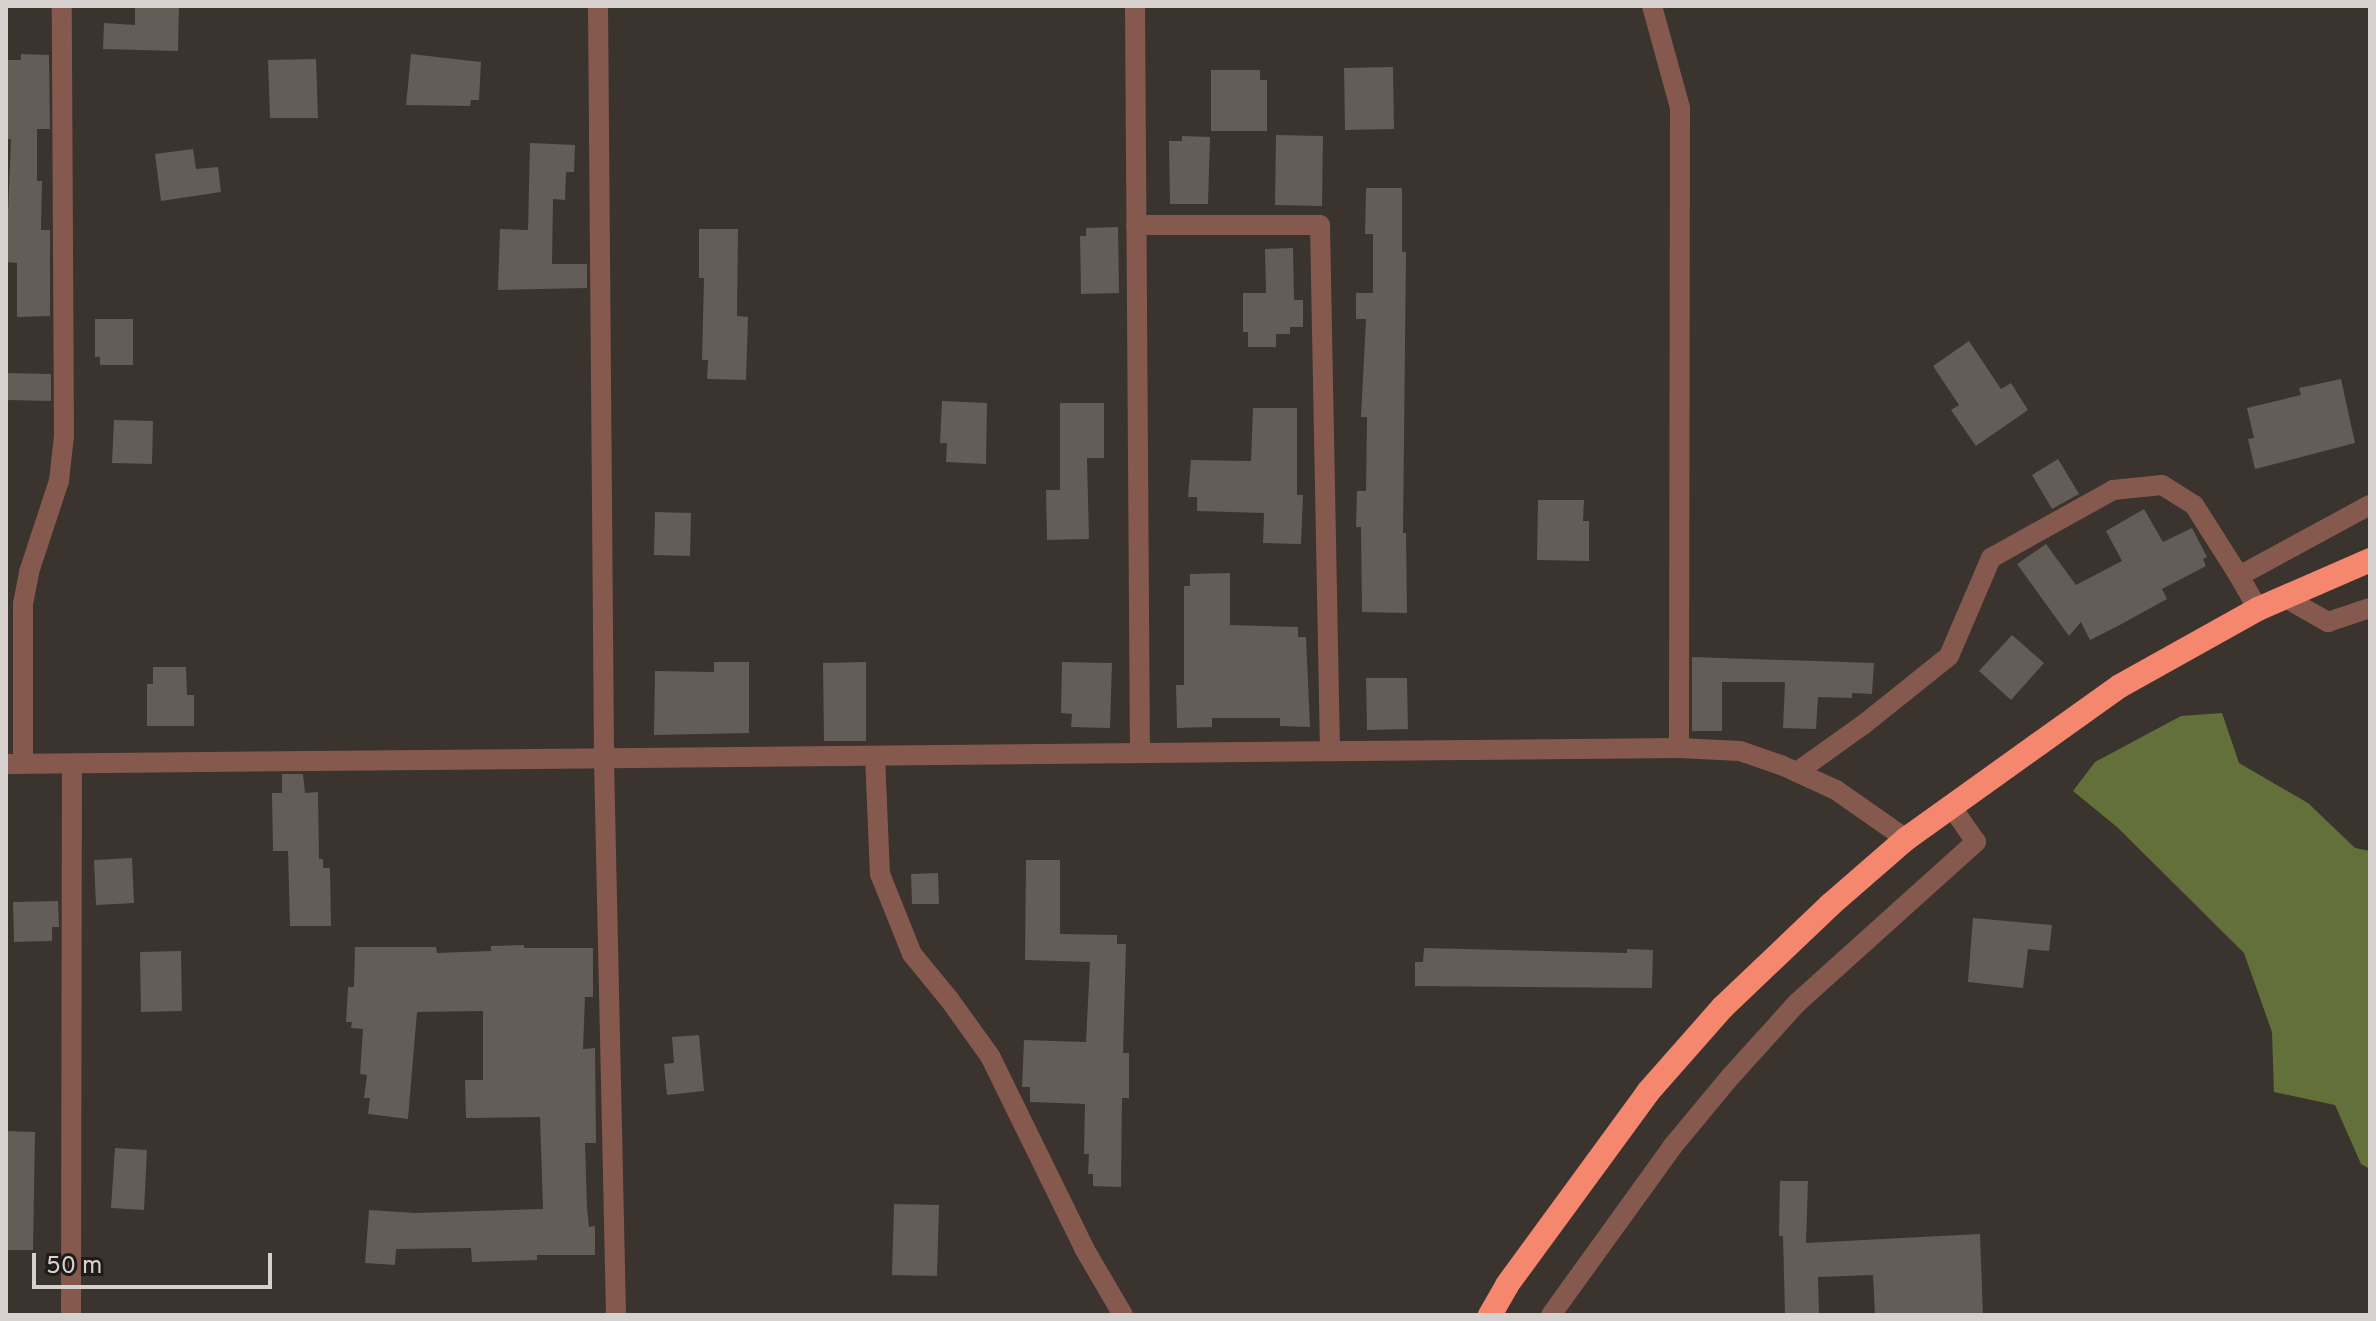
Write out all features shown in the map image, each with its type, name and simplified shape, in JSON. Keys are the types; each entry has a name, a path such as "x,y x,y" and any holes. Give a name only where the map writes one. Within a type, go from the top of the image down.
{"highway":[{"path":"1490,1315 1524,1261 1658,1081 1723,1007 1830,905 1906,839 2120,686 2258,609 2370,560"}],"street":[{"path":"62,6 64,436 59,481 29,572 23,604 15,764 1679,748 1740,751 1797,772 1836,790 1906,839"},
{"path":"598,6 604,760 616,1315"},
{"path":"1135,6 1140,753"},
{"path":"1652,6 1680,108 1679,748"},
{"path":"1136,225 1320,225 1330,751"},
{"path":"1797,772 1863,725 1949,656 1991,558 2113,490 2162,485 2194,505 2258,609"},
{"path":"2239,576 2370,505"},
{"path":"2284,597 2328,622 2370,608"},
{"path":"875,756 880,874 912,954 990,1056 1085,1250 1123,1315"},
{"path":"71,1315 72,765"},
{"path":"1551,1315 1672,1147 1731,1076 1797,1003 1976,842 1951,806"}],"green space":[{"path":"2222,713 2239,763 2308,803 2355,848 2370,851 2370,1169 2361,1164 2335,1105 2274,1092 2272,1032 2244,953 2117,827 2073,791 2095,762 2181,716"}],"building":[{"path":"135,6 179,6 178,51 103,49 104,23 135,25"},
{"path":"21,54 49,55 50,129 37,129 37,181 42,181 41,230 50,230 50,316 17,317 17,263 6,262 11,139 6,139 8,60 21,60"},
{"path":"411,54 481,62 479,100 471,100 470,106 406,105"},
{"path":"316,59 318,118 270,118 268,60"},
{"path":"1393,67 1394,129 1345,130 1344,68"},
{"path":"1211,70 1260,70 1260,80 1267,80 1267,131 1211,131"},
{"path":"1276,135 1323,136 1322,206 1275,205"},
{"path":"1182,136 1210,137 1208,204 1170,204 1169,141 1182,141"},
{"path":"530,143 575,145 574,172 566,172 565,200 553,199 552,264 587,264 587,288 498,290 500,229 528,230"},
{"path":"193,149 196,169 218,167 221,192 161,201 155,154"},
{"path":"1366,188 1402,188 1402,252 1406,252 1403,533 1406,533 1407,613 1362,612 1361,527 1356,527 1357,491 1366,491 1367,417 1361,417 1366,319 1356,319 1356,293 1373,293 1373,234 1365,234"},
{"path":"1118,227 1119,293 1081,294 1080,236 1086,236 1086,228"},
{"path":"699,229 738,229 737,316 748,317 746,380 707,379 708,360 702,360 704,278 699,278"},
{"path":"1293,248 1294,300 1303,300 1303,327 1290,327 1290,334 1276,334 1276,347 1248,347 1248,332 1243,332 1243,293 1266,293 1265,249"},
{"path":"95,319 133,319 133,365 100,365 100,357 95,357"},
{"path":"1969,341 2001,389 2011,383 2028,410 1976,446 1951,410 1959,405 1933,366"},
{"path":"6,373 51,374 51,401 6,400"},
{"path":"2341,379 2355,443 2255,469 2248,439 2254,438 2247,408 2301,395 2299,388"},
{"path":"942,401 987,403 986,464 946,462 947,443 940,443"},
{"path":"1060,403 1104,403 1104,458 1087,458 1089,539 1047,540 1046,490 1060,490"},
{"path":"1253,408 1297,408 1297,495 1303,495 1301,544 1263,543 1264,513 1197,511 1197,497 1188,497 1191,460 1251,461"},
{"path":"114,420 153,421 152,464 112,463"},
{"path":"2058,459 2079,494 2052,509 2032,475"},
{"path":"1538,500 1584,500 1583,521 1589,521 1589,561 1537,560"},
{"path":"2144,509 2163,542 2192,528 2207,557 2203,559 2206,566 2162,589 2167,599 2116,627 2090,640 2081,622 2069,636 2017,564 2046,544 2076,585 2122,561 2106,531"},
{"path":"655,512 691,513 690,556 654,555"},
{"path":"1230,573 1230,625 1298,627 1298,637 1306,637 1310,727 1280,726 1280,718 1212,718 1212,727 1177,728 1176,685 1184,685 1184,586 1190,586 1190,574"},
{"path":"2012,635 2044,663 2011,700 1979,671"},
{"path":"1692,657 1874,663 1872,694 1852,693 1852,698 1818,697 1816,729 1783,728 1785,682 1722,682 1722,731 1692,731"},
{"path":"714,662 749,662 749,733 654,735 655,671 714,672"},
{"path":"866,662 866,741 824,741 823,663"},
{"path":"1062,662 1112,663 1110,728 1071,727 1072,714 1061,713"},
{"path":"153,667 186,667 187,695 194,695 194,726 147,726 147,684 153,684"},
{"path":"1366,678 1407,678 1408,729 1367,730"},
{"path":"282,774 303,774 305,793 318,792 319,859 323,859 323,868 330,868 331,926 290,926 288,851 273,851 272,793 282,793"},
{"path":"132,858 134,903 96,905 94,860"},
{"path":"1026,860 1060,860 1060,934 1117,935 1117,944 1126,944 1123,1053 1129,1053 1129,1098 1122,1098 1121,1187 1093,1186 1093,1174 1088,1174 1089,1154 1084,1154 1085,1104 1030,1102 1030,1087 1022,1087 1024,1040 1086,1042 1090,962 1025,960"},
{"path":"938,873 939,904 912,904 911,874"},
{"path":"58,901 59,927 52,927 52,941 14,942 13,902"},
{"path":"1973,918 2052,925 2049,951 2028,949 2023,988 1968,982"},
{"path":"524,945 524,948 593,948 593,997 585,997 583,1049 595,1048 596,1143 585,1143 587,1208 589,1227 595,1226 595,1255 537,1255 537,1260 472,1262 471,1248 396,1249 395,1265 365,1263 369,1210 415,1213 543,1209 540,1117 466,1118 465,1080 483,1080 483,1011 417,1012 408,1119 368,1114 370,1098 364,1098 367,1075 360,1074 363,1029 351,1028 352,1022 346,1022 348,987 354,987 355,947 436,947 437,953 491,951 491,946"},
{"path":"1424,948 1627,953 1627,949 1653,950 1652,988 1415,986 1415,962 1423,962"},
{"path":"181,951 182,1011 141,1012 140,952"},
{"path":"699,1035 704,1091 667,1095 664,1064 674,1063 672,1037"},
{"path":"6,1131 35,1132 33,1250 6,1250"},
{"path":"115,1148 147,1150 144,1210 111,1208"},
{"path":"1780,1181 1808,1181 1806,1243 1980,1234 1983,1315 1875,1315 1873,1275 1818,1277 1819,1315 1785,1315 1783,1236 1779,1236"},
{"path":"894,1204 939,1205 937,1276 892,1275"}]}
